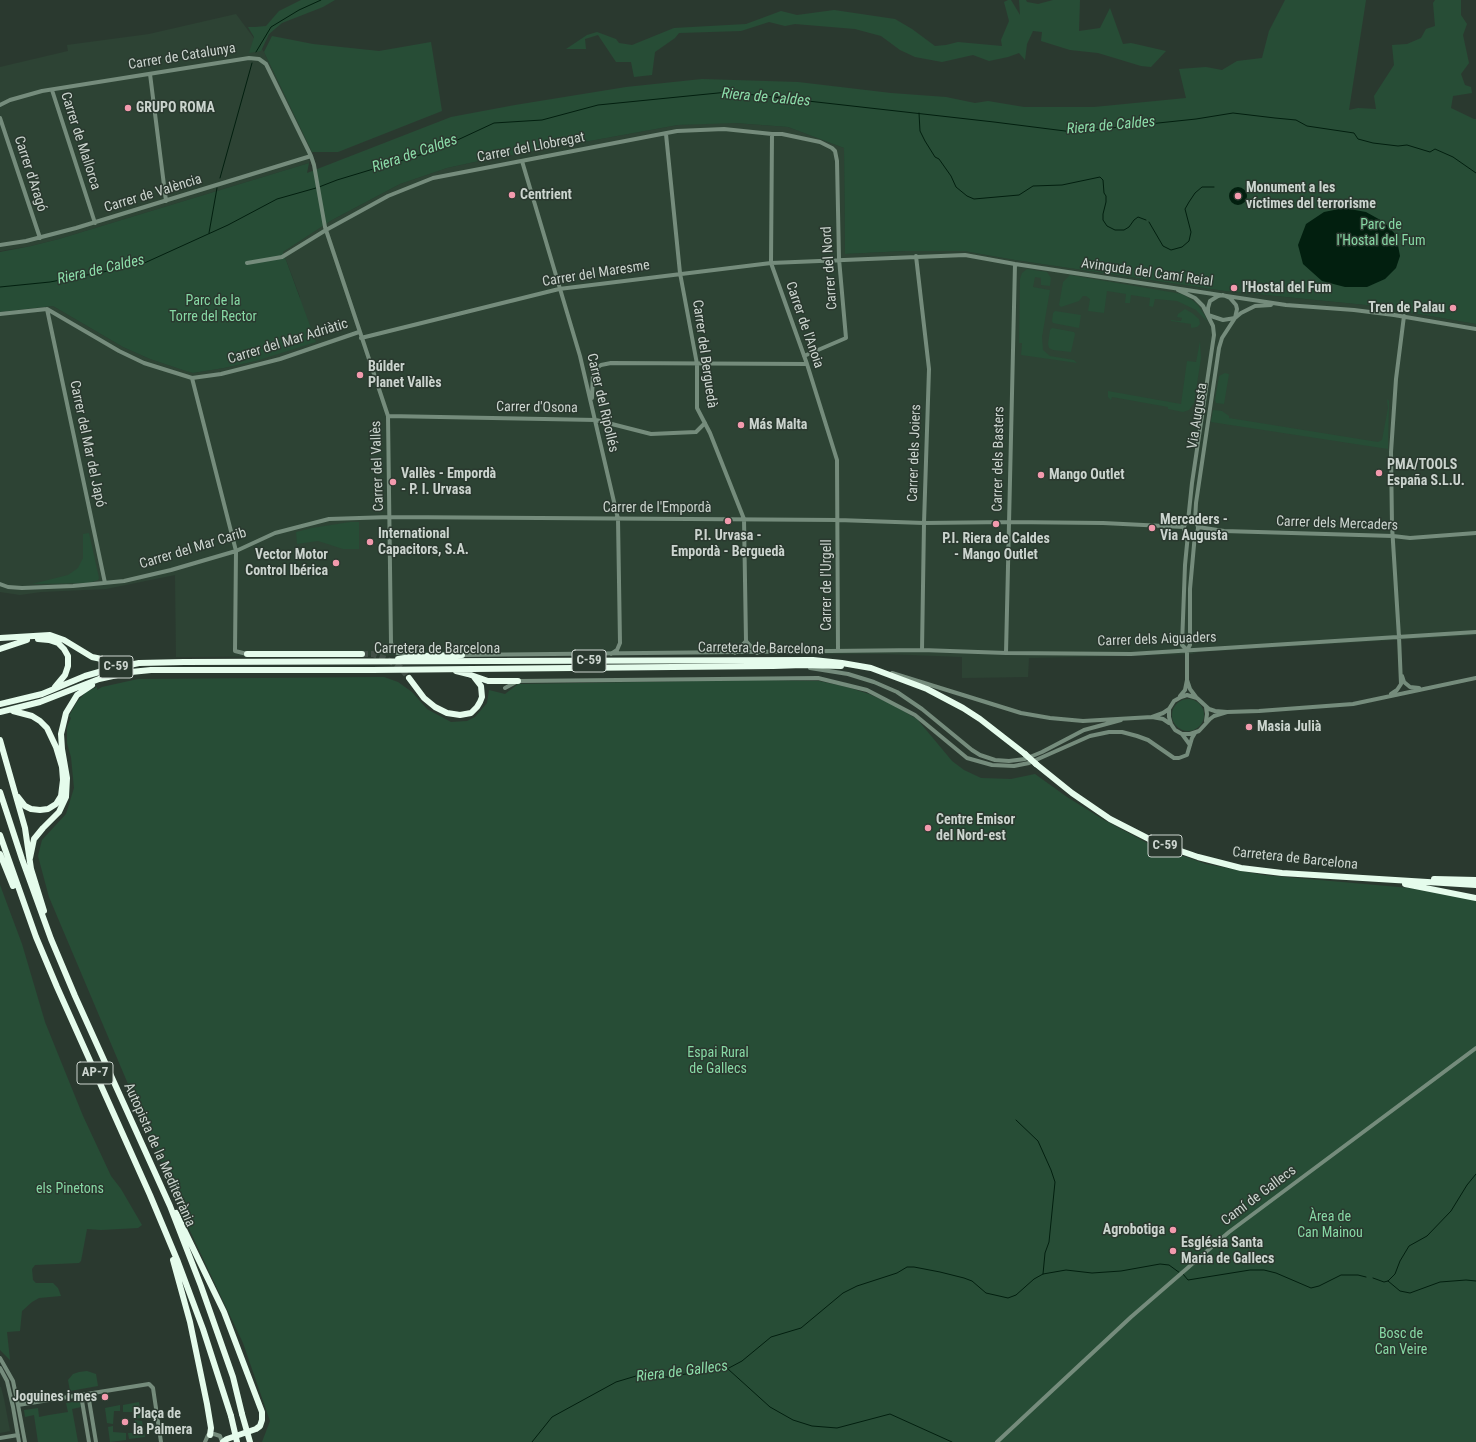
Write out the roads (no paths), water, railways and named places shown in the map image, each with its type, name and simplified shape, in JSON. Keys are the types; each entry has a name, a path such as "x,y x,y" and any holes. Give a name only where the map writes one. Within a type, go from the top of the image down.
{"highway":[{"path":"0,638 50,635 64,640 86,654 104,660 124,662 174,659 184,662"},
{"path":"0,649 14,643 40,639 54,641 60,645 68,656 68,666 65,675 51,690"},
{"path":"247,654 362,654"},
{"path":"381,662 418,656 462,655"},
{"name":"Carretera de Barcelona","path":"0,704 33,697 86,676 116,667 140,663 787,659 827,661 871,668 878,672 927,689 963,708 996,730 1078,798 1110,819 1155,842 1198,858 1262,871 1476,885"},
{"name":"Carretera de Barcelona","path":"0,712 40,702 108,677 135,671 168,669 229,671 773,666 803,664 878,672"},
{"path":"441,669 464,673 494,682 518,681"},
{"path":"30,858 34,839 59,812 66,798 68,778 62,749 61,734 66,713 73,700 82,691 108,677"},
{"path":"409,678 424,698 435,707 447,713 460,716 474,711 482,698 481,686 474,677"},
{"path":"10,710 32,716 40,720 47,728 56,747 62,767 63,780 63,791 59,801 52,807 44,810 36,810 25,806 18,798 14,788"},
{"path":"0,740 25,828 33,875 51,939"},
{"name":"Autopista de la Mediterrània","path":"0,792 51,939 78,1003 170,1206 209,1308 233,1377 250,1442"},
{"name":"Autopista de la Mediterrània","path":"0,835 29,917 57,987 164,1228 203,1329 231,1416 237,1442"},
{"path":"0,854 18,897 29,917"},
{"path":"1400,881 1420,878 1476,880"},
{"path":"1390,880 1460,896 1476,898"},
{"path":"170,1206 179,1218 224,1312 262,1412 260,1426 223,1442"},
{"path":"164,1228 189,1315 207,1404 210,1435"}],"street":[{"name":"Carrer de Catalunya","path":"0,105 18,98 52,90 249,58 259,59 266,64 311,156 314,165 320,205"},
{"path":"150,74 166,201"},
{"name":"Carrer de Mallorca","path":"52,90 95,223"},
{"name":"Carrer d'Aragó","path":"0,118 40,238"},
{"name":"Carrer del Llobregat","path":"247,263 282,257 326,230 388,196 433,178 678,131 724,129 782,134 820,142 835,151"},
{"name":"Carrer del Berguedà","path":"666,134 680,273 697,364 697,408 705,423 744,519 746,641"},
{"name":"Carrer de l'Anoia","path":"772,134 771,263 807,364 837,460 838,520"},
{"name":"Carrer del Nord","path":"804,356 846,338 839,260 835,151"},
{"name":"Carrer de València","path":"0,245 40,238 95,223 311,156"},
{"name":"Carrer del Ripollés","path":"522,161 580,356 618,519 620,643 617,650 611,654"},
{"name":"Carrer del Vallès","path":"320,205 326,230 388,416 391,639"},
{"name":"Avinguda del Camí Reial","path":"839,260 965,255 1286,305 1354,310 1404,316 1476,329"},
{"name":"Carrer dels Joiers","path":"916,256 928,369 922,650"},
{"name":"Carrer del Maresme","path":"361,338 560,289 680,273 771,263 839,260"},
{"name":"Carrer dels Basters","path":"1006,654 1015,264"},
{"name":"Via Augusta","path":"1170,287 1195,298 1203,306 1213,326 1214,335 1188,521"},
{"path":"1223,295 1230,298 1236,305 1237,309 1235,318 1223,320 1208,315 1210,301 1223,295"},
{"name":"Via Augusta","path":"1195,522 1196,503 1219,348 1222,338 1235,318 1255,306 1267,304 1286,305"},
{"path":"0,314 47,309"},
{"name":"Carrer del Mar Adriàtic","path":"47,309 119,351 144,363 192,378 221,374 280,359 359,332"},
{"name":"Carrer del Mar del Japó","path":"47,309 105,583"},
{"path":"1387,696 1398,690 1401,671 1392,526 1391,446 1396,379 1404,316"},
{"path":"591,404 593,371 601,365 611,363 807,364"},
{"path":"192,378 236,551 235,651 247,654"},
{"name":"Carrer d'Osona","path":"388,416 596,420 651,434 696,432 705,423"},
{"name":"Carrer de l'Empordà","path":"390,517 838,520 924,523"},
{"name":"Carrer del Mar Carib","path":"0,584 8,587 22,588 124,581 171,570 236,551 275,533 329,519 390,517"},
{"name":"Carrer de l'Urgell","path":"391,639 397,653 402,654 758,653 838,651 838,520"},
{"path":"1184,527 1188,521 1195,522 1198,527 1194,534 1190,589 1190,645 1187,650 1187,680 1184,693 1171,705 1168,717 1175,730 1182,734 1190,745"},
{"path":"924,523 1103,523 1184,527"},
{"path":"1184,527 1188,534 1185,565 1182,645 1187,650"},
{"name":"Carrer dels Mercaders","path":"1198,527 1224,531 1393,536 1410,538 1476,533"},
{"path":"1188,534 1194,534"},
{"name":"Carrer dels Aiguaders","path":"838,651 922,650 1006,654 1131,654 1476,632"},
{"path":"735,653 746,641 758,653"},
{"path":"773,666 815,668 840,672 861,677 885,687 902,695 922,709 972,750 980,755 994,760 1009,761 1025,759 1042,752 1084,730 1121,720"},
{"path":"871,668 1021,713 1050,718 1083,721 1121,720 1152,717 1169,709"},
{"path":"1401,671 1404,682 1410,687 1426,688"},
{"path":"505,688 518,681 818,678 867,690 915,715 967,758 992,765 1014,766 1029,763 1090,736 1109,732 1122,732 1148,740 1174,758 1179,758 1187,755 1195,733"},
{"path":"1187,680 1190,689 1205,706 1212,710 1227,712 1343,705 1476,678"},
{"path":"1177,699 1187,695 1197,698"},
{"path":"1205,706 1208,714 1206,724"},
{"path":"1182,734 1195,733 1214,716 1227,712"},
{"path":"1152,717 1163,719 1171,724"},
{"name":"Camí de Gallecs","path":"998,1442 1132,1317 1229,1232 1476,1048"},
{"path":"0,1358 13,1381 25,1442"},
{"path":"0,1368 7,1381 19,1442"},
{"path":"18,1404 149,1384 152,1388 160,1442"},
{"path":"88,1394 96,1442"},
{"path":"81,1395 89,1442"},
{"path":"205,1442 206,1438 210,1435 218,1434 223,1442"},
{"path":"0,1438 18,1436"}],"waterway":[{"path":"256,52 271,27 299,10 321,0"},
{"path":"220,178 252,63"},
{"name":"Riera de Caldes","path":"319,187 337,180 436,150 494,123 542,120 598,105 728,92 1073,132 1196,119 1233,113 1296,120 1307,126 1354,133 1358,139 1373,143 1398,146 1407,145 1430,152 1435,149 1453,157 1476,173"},
{"path":"919,113 920,131 925,141 935,157 939,159 951,176 956,187 967,196 974,199 1019,195 1033,186 1062,185 1100,177 1103,180 1104,193 1106,196 1103,220 1107,226 1115,230 1124,230 1129,227 1138,217 1146,220"},
{"path":"1149,222 1163,246 1171,250 1182,247 1189,241 1191,232 1185,209 1195,193 1202,187 1214,187"},
{"path":"209,233 217,188"},
{"name":"Riera de Caldes","path":"0,287 50,282 140,265 228,225 277,199 316,188"},
{"path":"1016,1120 1038,1141 1055,1182 1049,1242 1045,1253 1043,1274"},
{"path":"1373,1278 1384,1282 1388,1281 1395,1274 1400,1261 1409,1246 1427,1236 1451,1211 1467,1185 1476,1174"},
{"name":"Riera de Gallecs","path":"532,1442 552,1417 616,1382 636,1376 668,1377 715,1369 727,1369 742,1361 771,1337 801,1328 843,1293 857,1286 897,1273 907,1267 940,1272 964,1278 972,1281 986,1293 1008,1298 1016,1295 1034,1279 1043,1274 1066,1270 1092,1273 1121,1271 1160,1264 1169,1265 1180,1273"},
{"path":"1183,1274 1188,1280 1250,1270 1264,1270 1276,1273 1311,1288 1319,1286 1341,1275 1358,1275 1366,1277"},
{"path":"1388,1281 1400,1291 1410,1293 1440,1282 1466,1280 1476,1281"},
{"path":"728,1369 770,1407 793,1420 812,1426 837,1428 890,1414 952,1442"}],"tunnel":[{"path":"362,654 373,654 388,660 400,667 409,678"}],"place":[{"name":"GRUPO ROMA","path":"128,108"},
{"name":"Centrient","path":"512,195"},
{"name":"Monument a les víctimes del terrorisme","path":"1238,196"},
{"name":"l'Hostal del Fum","path":"1234,288"},
{"name":"Tren de Palau","path":"1453,308"},
{"name":"Búlder Planet Vallès","path":"360,375"},
{"name":"Más Malta","path":"741,425"},
{"name":"PMA/TOOLS España S.L.U.","path":"1379,473"},
{"name":"Mango Outlet","path":"1041,475"},
{"name":"Vallès - Empordà - P. I. Urvasa","path":"393,482"},
{"name":"P.I. Urvasa - Empordà - Berguedà","path":"728,521"},
{"name":"P.I. Riera de Caldes - Mango Outlet","path":"996,524"},
{"name":"Mercaders - Via Augusta","path":"1152,528"},
{"name":"International Capacitors, S.A.","path":"370,542"},
{"name":"Vector Motor Control Ibérica","path":"336,563"},
{"name":"Masia Julià","path":"1249,727"},
{"name":"Centre Emisor del Nord-est","path":"928,828"},
{"name":"Agrobotiga","path":"1173,1230"},
{"name":"Església Santa Maria de Gallecs","path":"1173,1251"},
{"name":"Joguines i mes","path":"105,1397"},
{"name":"Plaça de la Palmera","path":"125,1422"}],"park label":[{"name":"Parc de l'Hostal del Fum","path":"1381,234"},
{"name":"Parc de la Torre del Rector","path":"213,310"},
{"name":"Espai Rural de Gallecs","path":"718,1062"},
{"name":"els Pinetons","path":"70,1189"},
{"name":"Àrea de Can Mainou","path":"1330,1226"},
{"name":"Bosc de Can Veire","path":"1401,1342"}]}
